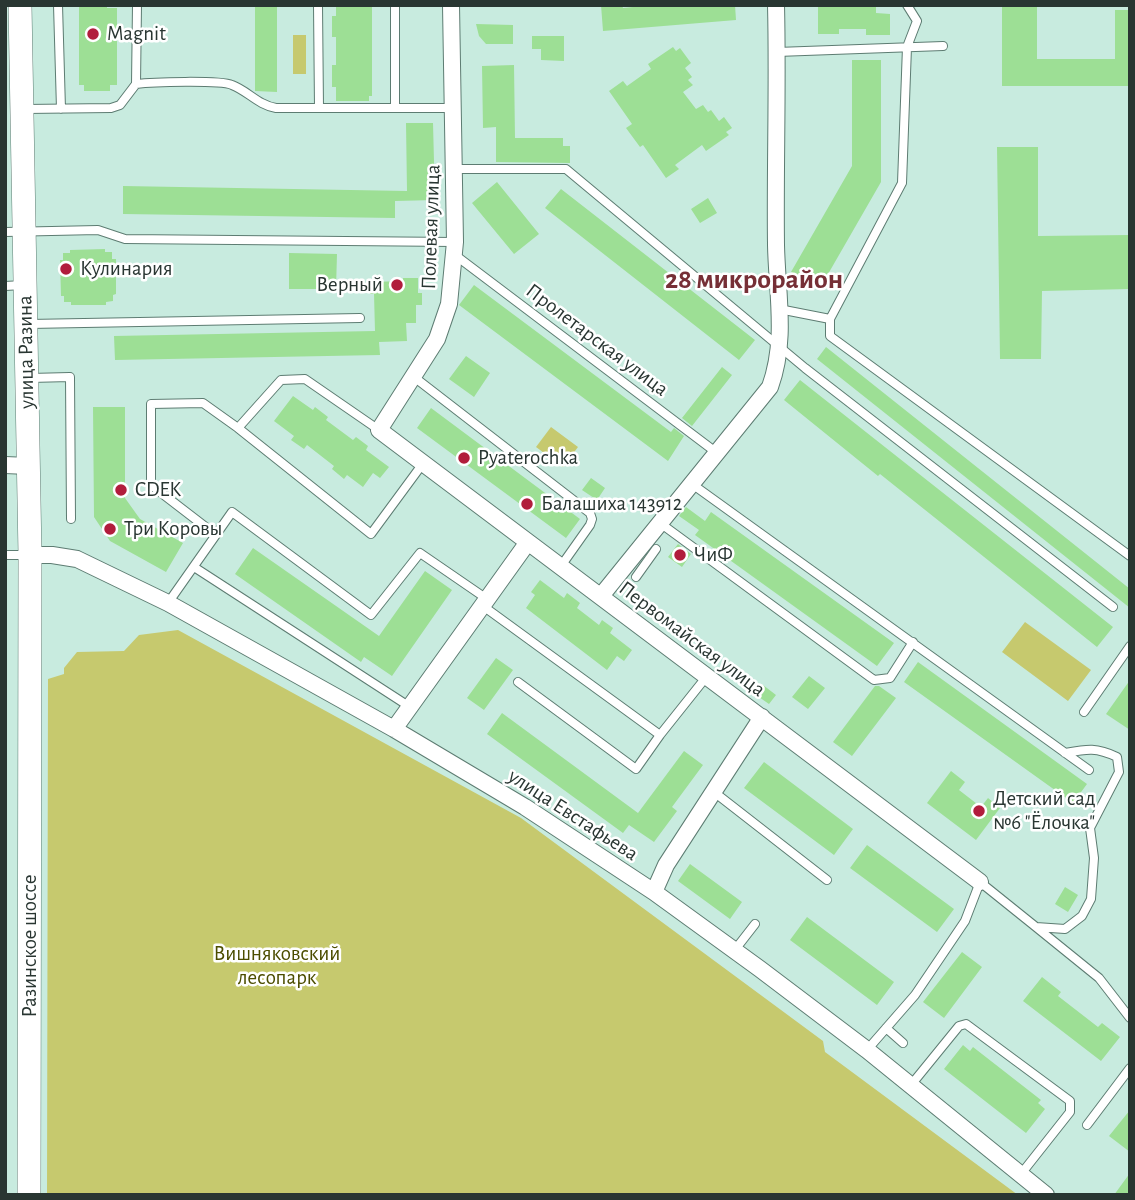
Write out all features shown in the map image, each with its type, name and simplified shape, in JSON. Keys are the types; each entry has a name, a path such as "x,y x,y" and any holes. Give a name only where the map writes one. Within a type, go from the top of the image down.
{"main road":[{"name":"улица Разина","path":"20,5 15,286 26,324 30,698"},
{"name":"Разинское шоссе","path":"29,1195 30,698"}],"street":[{"name":"Полевая улица","path":"379,430 437,339 449,304 455,249 451,5"},
{"path":"601,596 651,545 660,523 770,387 777,366 780,347 776,246 776,5"},
{"name":"Первомайская улица","path":"379,430 980,882"},
{"path":"5,465 28,466"},
{"path":"394,729 528,542"},
{"name":"улица Евстафьева","path":"30,555 76,559 168,603 394,729 525,807 653,892 867,1050 1046,1195"},
{"path":"653,892 666,865 762,717"}],"lane":[{"path":"58,5 61,109"},
{"path":"18,120 61,109 115,108 136,84 137,5"},
{"path":"318,5 319,108"},
{"path":"395,5 395,108"},
{"path":"907,5 917,21 907,47 902,183 831,319 830,336 1130,556"},
{"path":"777,52 943,46"},
{"path":"136,84 230,84 269,107 453,108"},
{"path":"454,169 566,169 780,347 1113,607"},
{"path":"15,232 98,230 125,239 455,249"},
{"name":"Пролетарская улица","path":"455,249 718,453"},
{"path":"779,309 831,319"},
{"path":"26,324 360,318"},
{"path":"27,378 71,377 71,519"},
{"path":"414,377 590,513 590,525 561,566"},
{"path":"238,428 281,380 305,379 379,430"},
{"path":"216,535 151,485 151,404 204,403 371,534 424,462"},
{"path":"692,484 1090,770"},
{"path":"168,603 232,512 371,615 420,553 660,735"},
{"path":"660,523 874,680 890,678 913,642"},
{"path":"636,577 651,545 664,556"},
{"path":"5,555 30,555"},
{"path":"194,567 410,707"},
{"path":"1084,712 1130,646"},
{"path":"518,682 635,769 707,676"},
{"path":"1036,927 1065,929 1082,916 1091,899 1094,858 1090,828 1119,772 1116,757 1101,749 1065,753"},
{"path":"714,792 827,880"},
{"path":"867,1050 915,995 965,921 980,882 1099,978 1130,1018"},
{"path":"734,951 755,924"},
{"path":"911,1085 958,1026 966,1024 1070,1101 1070,1112 1021,1174"},
{"path":"886,1028 904,1043"},
{"path":"1087,1125 1130,1068"}],"green space":[{"path":"293,35 306,35 306,74 293,74"},
{"path":"551,427 578,447 563,467 536,447"},
{"path":"1025,622 1091,670 1068,701 1002,652"},
{"name":"Вишняковский лесопарк","path":"178,630 521,818 823,1041 825,1052 1018,1195 47,1195 48,679 64,674 64,668 77,652 124,651 139,635"}],"building":[{"path":"79,5 107,5 107,8 117,8 117,85 110,85 110,91 84,91 84,85 79,85"},
{"path":"255,5 277,5 277,92 255,91"},
{"path":"336,5 372,5 372,96 369,96 369,101 336,101 336,87 332,87 332,65 336,65 336,37 332,37 332,16 336,16"},
{"path":"601,5 622,5 623,8 653,5 735,5 736,20 603,31"},
{"path":"818,5 876,5 876,13 890,14 890,35 866,35 866,29 839,29 839,34 818,34"},
{"path":"1002,5 1037,5 1037,59 1115,59 1115,10 1130,10 1130,86 1002,86"},
{"path":"476,24 513,25 513,44 486,44 479,36"},
{"path":"532,36 564,36 564,61 541,60 541,49 532,49"},
{"path":"673,47 676,51 680,48 691,63 685,68 692,77 688,80 693,85 683,92 696,109 703,105 708,112 711,110 719,121 724,117 732,128 726,132 729,135 706,151 702,145 675,165 679,169 666,178 643,145 640,147 626,128 632,124 609,91 623,81 627,86 651,69 648,64"},
{"path":"852,60 881,60 881,182 820,288 791,272 852,166"},
{"path":"514,65 515,138 563,138 563,146 570,146 570,163 496,162 496,127 483,128 482,66"},
{"path":"406,123 433,123 435,200 395,201 395,218 123,214 123,186 407,191"},
{"path":"997,147 1038,147 1038,236 1130,235 1130,289 1042,291 1041,359 1000,359"},
{"path":"497,182 539,234 514,254 472,203"},
{"path":"561,189 755,340 739,360 545,208"},
{"path":"708,198 717,213 700,223 691,209"},
{"path":"105,249 105,252 112,252 112,259 116,259 116,294 113,295 113,301 106,302 106,305 71,305 71,302 64,302 64,296 61,296 60,260 63,260 63,253 70,253 70,250"},
{"path":"289,253 337,254 336,289 289,289"},
{"path":"403,278 418,278 418,293 422,293 422,305 416,305 416,323 406,323 407,341 379,342 380,355 115,360 114,336 375,331 374,294 370,294 370,282 403,281"},
{"path":"474,285 671,432 674,428 684,436 668,461 459,305"},
{"path":"826,347 1130,589 1130,608 817,359"},
{"path":"466,356 490,373 474,397 449,379"},
{"path":"722,367 732,375 692,426 682,418"},
{"path":"800,380 1113,627 1097,647 784,400"},
{"path":"293,396 313,410 315,407 328,417 326,420 353,440 356,437 368,446 366,450 389,467 380,478 373,473 363,487 347,475 344,479 332,469 334,466 307,445 304,449 291,440 294,436 274,421"},
{"path":"93,407 125,407 125,498 140,519 183,543 166,572 110,541 94,517"},
{"path":"431,408 580,519 566,538 417,428"},
{"path":"591,478 605,488 597,500 582,490"},
{"path":"686,507 705,521 711,512 894,643 877,666 695,535 699,530 679,516"},
{"name":"ЧиФ","path":"678,544 691,554 682,567 668,557"},
{"path":"253,548 379,636 425,571 452,590 392,676 364,657 361,662 235,574"},
{"path":"540,580 564,598 567,593 580,603 577,608 599,625 602,620 613,628 610,633 632,650 624,661 617,656 607,670 526,608 535,595 531,592"},
{"path":"496,658 513,670 484,710 467,698"},
{"path":"918,662 1087,784 1073,803 904,682"},
{"path":"809,676 825,688 808,709 792,697"},
{"path":"1130,680 1130,730 1106,714"},
{"path":"763,685 776,695 769,704 756,695"},
{"path":"875,686 896,698 852,756 833,742"},
{"path":"502,713 638,813 684,751 703,765 672,807 677,811 654,842 629,825 623,833 487,734"},
{"path":"764,762 853,829 834,855 744,788"},
{"path":"951,771 965,782 959,790 981,807 988,798 1000,808 976,840 927,803"},
{"path":"867,845 954,909 937,932 850,868"},
{"path":"690,864 742,902 730,919 678,881"},
{"path":"1065,887 1078,895 1068,912 1055,904"},
{"path":"807,917 894,982 877,1005 790,940"},
{"path":"962,952 982,967 944,1018 923,1002"},
{"path":"1042,977 1061,992 1058,996 1098,1027 1102,1023 1120,1037 1101,1061 1023,1001"},
{"path":"963,1045 970,1051 973,1047 1041,1100 1038,1103 1045,1109 1026,1133 944,1069"},
{"path":"1130,1110 1130,1152 1109,1136"},
{"path":"1130,1173 1130,1195 1114,1195"}],"place":[{"name":"Magnit","path":"93,34"},
{"name":"Кулинария","path":"66,269"},
{"name":"Верный","path":"397,285"},
{"name":"Pyaterochka","path":"464,458"},
{"name":"CDEK","path":"121,490"},
{"name":"Балашиха 143912","path":"527,504"},
{"name":"Три Коровы","path":"110,529"},
{"name":"ЧиФ","path":"680,555"},
{"name":"Детский сад №6 \"Ёлочка\"","path":"979,811"}],"district":[{"name":"28 микрорайон","path":"754,280"}]}
